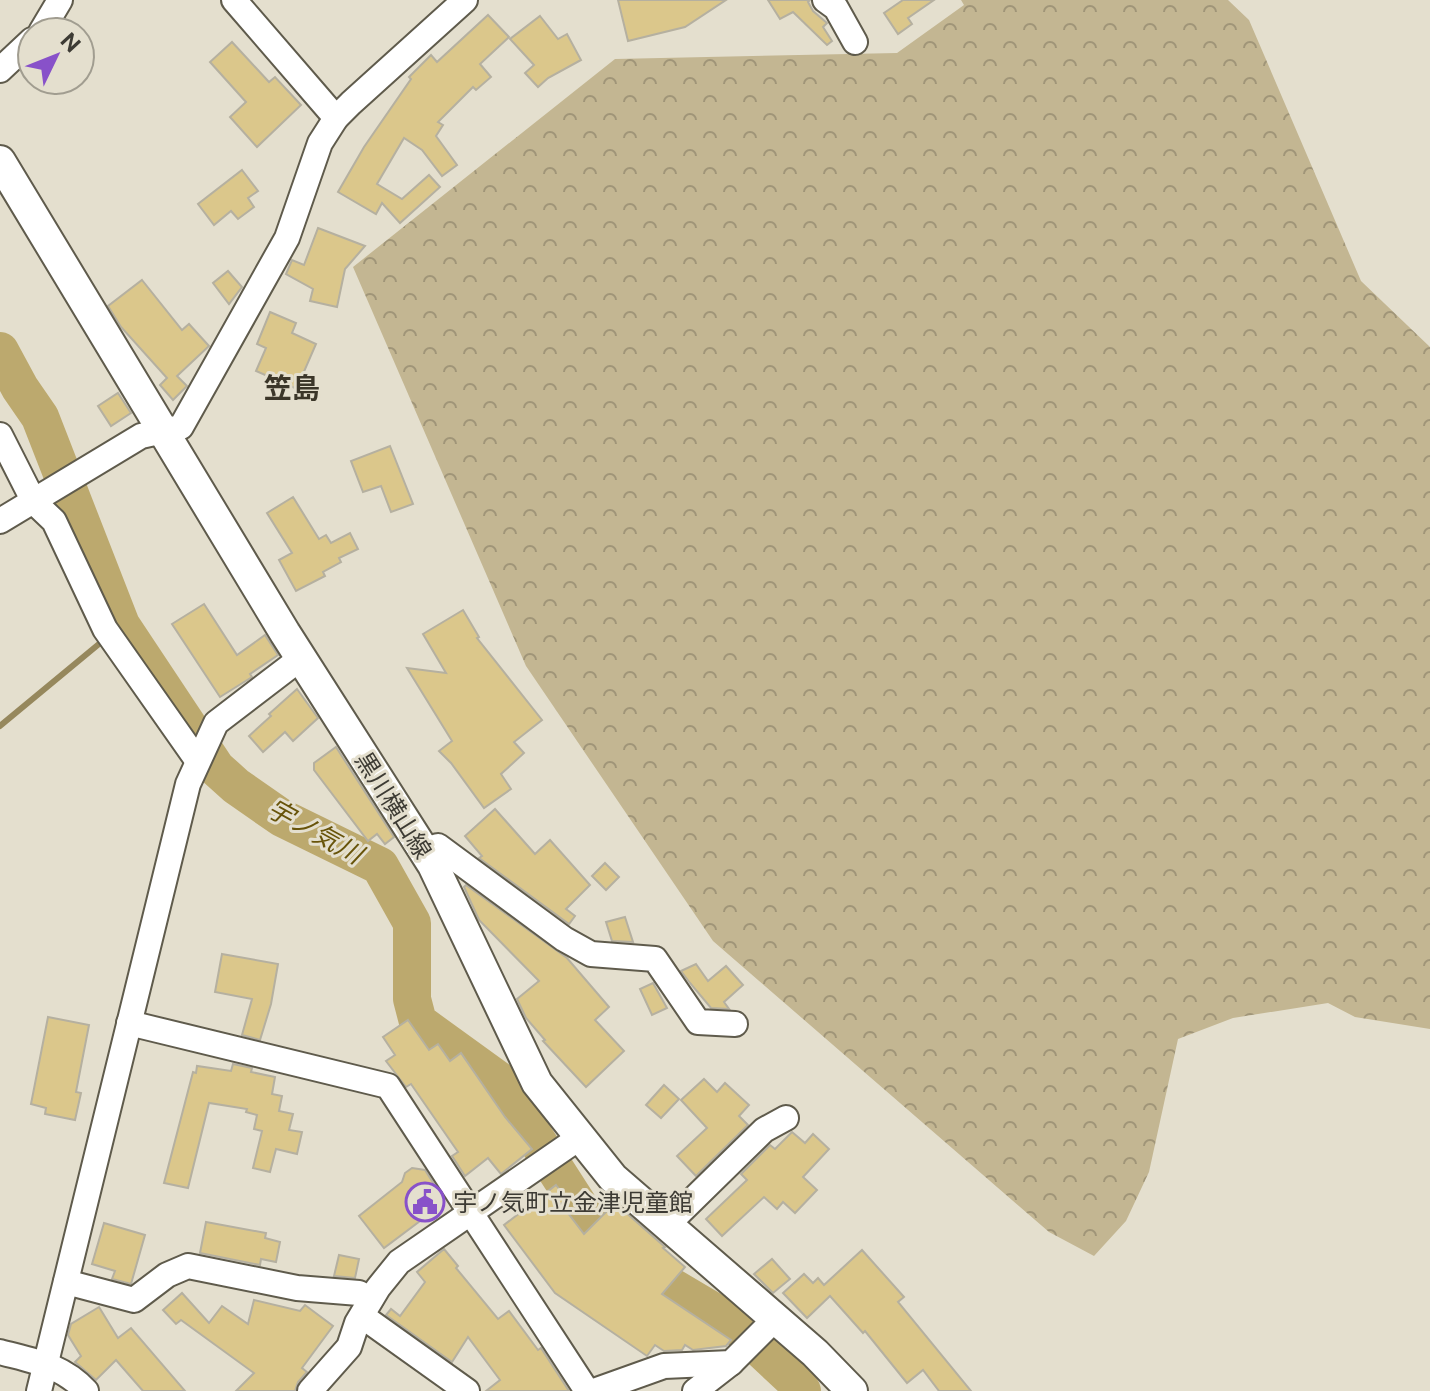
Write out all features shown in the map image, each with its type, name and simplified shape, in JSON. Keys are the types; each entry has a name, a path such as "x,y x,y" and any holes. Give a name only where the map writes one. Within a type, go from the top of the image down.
{"main road":[{"name":"黒川横山線","path":"0,161 301,658 424,850 537,1083 560,1150 613,1178 770,1324 815,1353 852,1391"}],"street":[{"path":"234,0 336,118"},
{"path":"0,521 141,436 181,427 287,238 320,143 336,118 465,0"},
{"path":"825,0 836,8 855,42"},
{"path":"0,70 16,55"},
{"path":"0,435 43,496 109,634 198,758"},
{"path":"39,1391 188,784 216,723 301,658"},
{"path":"424,850 438,846 564,939 591,954 655,959 698,1022 735,1024"},
{"path":"129,1023 388,1086 587,1391"},
{"path":"667,1225 764,1130 786,1118"},
{"path":"310,1391 349,1347 366,1307 399,1262 560,1150"},
{"path":"66,1282 134,1300 167,1275 188,1266 297,1288 359,1293 366,1307 467,1391"},
{"path":"683,1391 702,1385 739,1356 770,1324"},
{"path":"0,1352 46,1364 72,1376 86,1391"},
{"path":"594,1391 664,1366 739,1356"}],"green space":[{"path":"961,0 1228,0 1249,20 1361,281 1430,347 1430,1029 1355,1017 1328,1003 1233,1018 1178,1039 1149,1172 1126,1221 1094,1256 1049,1232 713,941 526,666 353,267 615,59 897,53 964,5"}],"building":[{"path":"618,0 726,0 685,27 628,41"},
{"path":"768,0 810,0 808,2 813,11 827,23 823,27 832,41 827,45 793,12 780,19"},
{"path":"903,0 934,0 908,18 912,24 898,34 884,13"},
{"path":"488,15 509,37 480,64 491,77 476,90 473,87 438,122 443,125 436,136 457,165 442,176 422,150 404,138 377,184 402,199 429,175 440,187 400,223 382,203 376,214 338,192 364,147 411,79 409,77 431,55 437,62"},
{"path":"540,16 558,39 567,34 581,60 538,87 525,73 534,65 510,39"},
{"path":"232,42 269,82 275,77 301,105 257,147 230,117 246,102 210,62"},
{"path":"242,170 258,191 248,198 254,207 238,219 231,211 214,225 198,204"},
{"path":"318,228 365,246 345,269 337,307 310,301 313,289 286,274 292,260 304,265"},
{"path":"228,271 242,287 229,304 213,283"},
{"path":"142,280 182,330 189,324 209,346 177,376 187,386 173,400 160,385 167,378 121,327 108,306"},
{"path":"270,312 296,323 292,333 316,344 300,375 304,392 256,371 266,348 257,344"},
{"path":"118,393 131,413 111,426 98,406"},
{"path":"390,446 413,504 391,512 381,486 363,492 351,461"},
{"path":"293,497 319,539 326,535 331,543 350,533 358,549 339,558 341,562 323,572 325,576 296,591 279,560 292,553 267,513"},
{"path":"204,604 237,655 265,635 278,655 250,674 252,677 220,697 172,624"},
{"path":"463,610 477,638 542,720 514,742 524,753 501,774 511,789 484,808 439,751 452,741 407,668 446,673 423,634"},
{"path":"297,689 318,718 293,741 285,732 263,752 249,736"},
{"path":"336,747 394,837 385,844 377,834 368,841 314,770 314,763"},
{"path":"495,809 535,854 550,840 590,885 566,909 575,916 569,924 479,858 482,856 465,836"},
{"path":"605,863 619,877 606,890 592,876"},
{"path":"466,885 567,958 609,1007 595,1020 624,1051 586,1087 526,1018 517,999 539,981 479,920 464,887"},
{"path":"625,917 633,942 612,941 606,922"},
{"path":"222,954 278,964 271,1004 260,1040 242,1035 252,999 215,992"},
{"path":"696,964 708,981 726,966 743,985 724,1002 729,1009 711,1008 681,971"},
{"path":"653,983 667,1008 652,1015 640,989"},
{"path":"48,1017 89,1025 76,1092 81,1093 75,1120 45,1114 46,1108 31,1104"},
{"path":"408,1020 429,1050 438,1044 450,1061 461,1053 505,1117 532,1149 501,1174 488,1158 465,1176 452,1156 458,1152 411,1084 406,1087 386,1061 395,1055 383,1037"},
{"path":"233,1064 275,1077 272,1094 282,1096 279,1111 293,1114 289,1130 302,1132 297,1154 276,1149 270,1172 253,1168 262,1131 254,1129 257,1115 246,1112 247,1109 209,1103 188,1188 164,1183 193,1072 196,1073 197,1066 231,1071"},
{"path":"704,1079 717,1092 725,1083 749,1105 739,1116 748,1125 696,1176 677,1156 707,1128 681,1100"},
{"path":"664,1085 679,1099 661,1118 646,1105"},
{"path":"792,1132 805,1143 813,1134 829,1149 803,1177 817,1190 795,1213 783,1202 777,1209 764,1197 722,1236 706,1219 747,1180 741,1174 770,1145 775,1149"},
{"path":"412,1168 425,1170 444,1203 384,1248 359,1216 402,1182 405,1173"},
{"path":"556,1185 567,1199 561,1204 584,1234 615,1203 665,1247 685,1267 662,1294 731,1340 726,1346 693,1350 685,1345 682,1350 664,1351 655,1345 647,1356 555,1293 504,1225"},
{"path":"206,1222 266,1233 265,1238 280,1242 276,1262 261,1259 260,1265 200,1253"},
{"path":"104,1223 145,1235 131,1284 112,1279 115,1271 92,1264"},
{"path":"444,1249 498,1319 509,1311 538,1350 541,1348 569,1391 486,1391 500,1380 468,1337 452,1362 386,1315 391,1309 400,1316 425,1282 417,1272"},
{"path":"862,1250 904,1297 898,1302 971,1391 939,1391 923,1370 907,1383 865,1331 863,1333 830,1296 807,1318 783,1293 804,1274 813,1283 818,1278 824,1285"},
{"path":"339,1255 359,1259 355,1278 334,1276"},
{"path":"772,1259 790,1279 773,1293 754,1274"},
{"path":"182,1293 209,1323 222,1306 248,1324 254,1300 300,1311 305,1305 333,1326 302,1368 307,1372 295,1391 236,1391 254,1373 181,1320 176,1324 163,1310"},
{"path":"99,1307 118,1338 131,1328 185,1391 143,1391 116,1360 96,1380 75,1362 81,1356 68,1335 71,1324"}],"waterway":[{"name":"宇ノ気川","path":"0,351 40,417 121,625 216,768 282,818 380,866 412,923 412,999 418,1022 498,1080 606,1248 733,1323 802,1391"},
{"path":"0,726 105,639"}],"place":[{"name":"宇ノ気町立金津児童館","path":"425,1202"}],"district":[{"name":"笠島","path":"292,387"}]}
